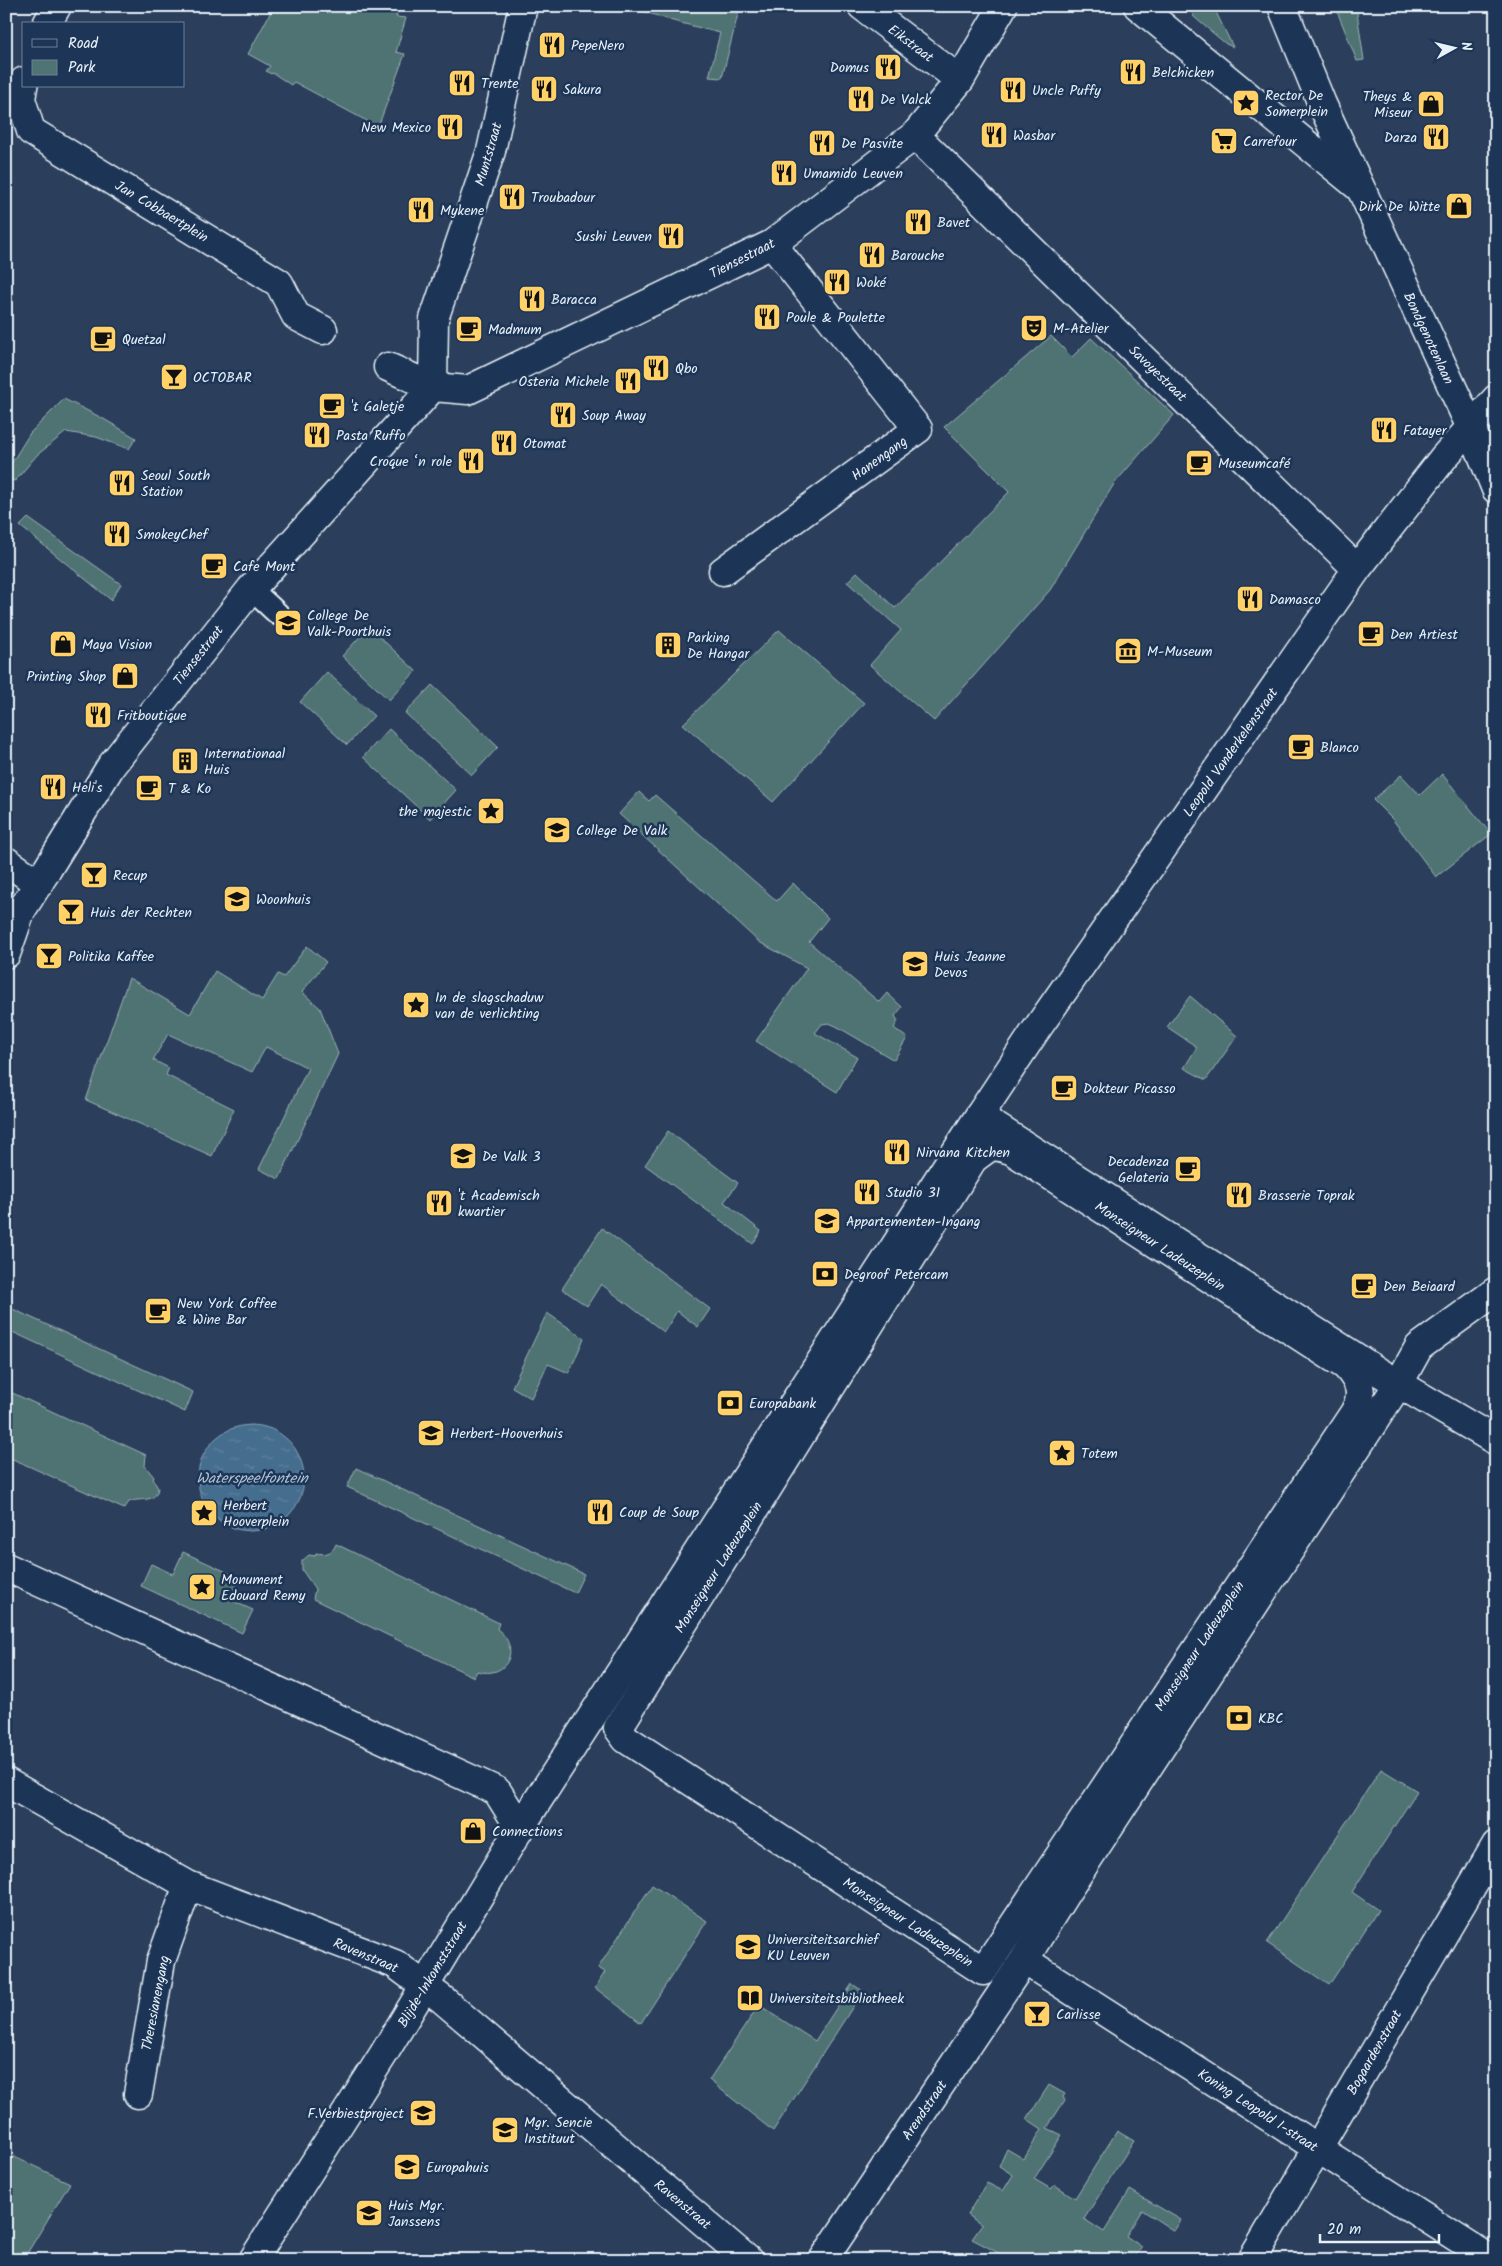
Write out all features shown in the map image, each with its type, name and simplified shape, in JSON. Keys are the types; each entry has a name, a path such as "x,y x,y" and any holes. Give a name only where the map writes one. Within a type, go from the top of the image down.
{"street":[{"path":"48,22 57,6"},
{"name":"Muntstraat","path":"433,387 434,319 491,151 523,6"},
{"name":"Eikstraat","path":"862,6 960,80"},
{"name":"Tiensestraat","path":"388,367 433,387 468,390 772,244 915,135 960,80 1003,6"},
{"path":"1138,6 1360,188"},
{"path":"1282,6 1360,188"},
{"name":"Jan Cobbaertplein","path":"23,88 21,99 31,131 279,283 296,316 323,330"},
{"name":"Savoyestraat","path":"915,135 1357,570"},
{"name":"Bondgenotenlaan","path":"1360,188 1471,428 1496,489"},
{"name":"Hanengang","path":"722,571 918,429 772,244"},
{"name":"Tiensestraat","path":"6,954 21,911 110,766 250,589 433,387"},
{"name":"Leopold Vanderkelenstraat","path":"979,1116 1034,1033 1357,570 1426,480 1496,399"},
{"path":"6,861 42,878"},
{"name":"Monseigneur Ladeuzeplein","path":"610,1689 672,1596 979,1116 1399,1383 1064,1894 1024,1960"},
{"name":"Monseigneur Ladeuzeplein","path":"996,1146 1011,1150 1346,1366 1359,1382 1361,1390 1358,1406 1354,1413 983,1971 626,1739 618,1728 973,1159 988,1148 996,1146"},
{"path":"1496,1291 1419,1347 1399,1383 1496,1441"},
{"path":"6,1567 497,1791 520,1828"},
{"name":"Blijde-Inkomststraat","path":"253,2260 384,2055 520,1828 610,1689"},
{"name":"Ravenstraat","path":"6,1782 188,1885 395,1964 425,1985 748,2260"},
{"name":"Bogaardenstraat","path":"1252,2260 1496,1845"},
{"name":"Theresianengang","path":"138,2094 161,1961 188,1885"},
{"name":"Koning Leopold I-straat","path":"1024,1960 1492,2260"},
{"name":"Arendstraat","path":"823,2260 1024,1960"}],"lane":[{"path":"250,589 278,614"}],"green space":[{"path":"274,6 399,6 396,17 406,18 396,52 405,54 378,127 294,82 291,85 273,73 271,74 266,71 270,66 248,54"},
{"path":"723,6 739,10 722,78 709,77 720,33 673,21 630,7"},
{"path":"1190,6 1213,6 1233,47 1226,44 1194,17"},
{"path":"1335,6 1356,6 1364,60 1357,61"},
{"path":"1051,336 1072,357 1091,338 1174,415 1114,484 1050,590 934,721 870,665 901,630 847,582 857,572 895,608 1009,492 944,427"},
{"path":"64,399 136,438 129,449 96,437 66,432 37,455 15,481 6,478 6,472 30,433"},
{"path":"28,518 121,584 111,600 20,526"},
{"path":"369,627 416,671 389,700 342,656"},
{"path":"779,630 864,703 773,802 683,724"},
{"path":"327,672 374,716 347,745 300,702"},
{"path":"432,685 498,747 472,775 405,713"},
{"path":"389,729 456,790 430,819 363,757"},
{"path":"1442,774 1491,834 1436,877 1393,820 1373,800 1401,775 1420,795"},
{"path":"639,792 649,801 655,795 777,901 793,883 828,918 809,942 879,1002 887,993 902,1007 895,1016 898,1021 894,1028 907,1038 894,1060 836,1026 829,1023 822,1024 815,1033 857,1057 837,1092 756,1041 807,968 759,942 619,814"},
{"path":"307,946 326,962 302,992 320,1008 338,1054 279,1179 259,1169 308,1068 266,1047 252,1072 168,1034 153,1060 169,1068 166,1075 234,1109 212,1156 86,1100 129,978 190,1014 215,971 262,1000 278,974 284,977"},
{"path":"1190,996 1237,1036 1206,1080 1184,1068 1197,1047 1167,1027"},
{"path":"668,1131 738,1183 724,1202 761,1231 753,1244 645,1165"},
{"path":"602,1228 710,1309 698,1327 677,1311 664,1332 601,1284 587,1306 562,1289"},
{"path":"6,1306 193,1392 185,1412 6,1329"},
{"path":"547,1313 584,1338 569,1373 548,1364 531,1398 512,1387"},
{"path":"6,1390 146,1455 145,1466 154,1477 153,1480 158,1488 157,1493 151,1498 129,1502 124,1509 6,1456"},
{"path":"356,1468 584,1574 575,1593 347,1487"},
{"path":"336,1544 499,1623 497,1629 505,1636 509,1644 510,1653 504,1666 497,1671 488,1673 477,1671 474,1677 313,1599 315,1589 302,1570 302,1561 309,1555 315,1556 316,1553 329,1553"},
{"path":"183,1552 240,1578 230,1600 253,1610 242,1633 141,1586 151,1564 173,1574"},
{"path":"1381,1769 1417,1791 1352,1892 1378,1910 1329,1985 1267,1943"},
{"path":"652,1885 707,1921 641,2023 595,1988 605,1972 598,1968"},
{"path":"852,1984 863,1991 773,2131 709,2080 759,2005 815,2041"},
{"path":"1049,2085 1065,2094 1063,2097 1065,2100 1047,2128 1062,2135 1034,2179 1051,2189 1055,2185 1075,2198 1117,2131 1134,2141 1084,2219 1104,2232 1130,2190 1181,2220 1174,2231 1142,2210 1126,2236 1142,2247 1133,2260 1012,2260 972,2239 982,2225 967,2215 987,2183 1003,2191 1013,2175 999,2166 1007,2149 1024,2159 1042,2129 1027,2119"},
{"path":"6,2153 70,2183 23,2260 6,2260"}],"water":[{"name":"Waterspeelfontein","path":"251,1425 271,1429 288,1441 300,1458 304,1478 300,1498 288,1515 271,1527 251,1531 231,1527 214,1515 202,1498 198,1478 202,1458 214,1441 231,1429"}],"place":[{"name":"PepeNero","path":"552,45"},
{"name":"Domus","path":"888,67"},
{"name":"Belchicken","path":"1133,72"},
{"name":"Trente","path":"462,83"},
{"name":"Sakura","path":"544,89"},
{"name":"Uncle Puffy","path":"1013,90"},
{"name":"De Valck","path":"861,99"},
{"name":"Rector De Somerplein","path":"1246,103"},
{"name":"Theys & Miseur","path":"1431,104"},
{"name":"New Mexico","path":"450,127"},
{"name":"Wasbar","path":"994,135"},
{"name":"Darza","path":"1436,137"},
{"name":"Carrefour","path":"1224,141"},
{"name":"De Pasvite","path":"822,143"},
{"name":"Umamido Leuven","path":"784,173"},
{"name":"Troubadour","path":"512,197"},
{"name":"Dirk De Witte","path":"1459,206"},
{"name":"Mykene","path":"421,210"},
{"name":"Bavet","path":"918,222"},
{"name":"Sushi Leuven","path":"671,236"},
{"name":"Barouche","path":"872,255"},
{"name":"Woké","path":"837,282"},
{"name":"Baracca","path":"532,299"},
{"name":"Poule & Poulette","path":"767,317"},
{"name":"M-Atelier","path":"1034,328"},
{"name":"Madmum","path":"469,329"},
{"name":"Quetzal","path":"103,339"},
{"name":"Qbo","path":"656,368"},
{"name":"OCTOBAR","path":"174,377"},
{"name":"Osteria Michele","path":"628,381"},
{"name":"'t Galetje","path":"332,406"},
{"name":"Soup Away","path":"563,415"},
{"name":"Fatayer","path":"1384,430"},
{"name":"Pasta Ruffo","path":"317,435"},
{"name":"Otomat","path":"504,443"},
{"name":"Croque ‘n role","path":"471,461"},
{"name":"Museumcafé","path":"1199,463"},
{"name":"Seoul South Station","path":"122,483"},
{"name":"SmokeyChef","path":"117,534"},
{"name":"Cafe Mont","path":"214,566"},
{"name":"Damasco","path":"1250,599"},
{"name":"College De Valk-Poorthuis","path":"288,623"},
{"name":"Den Artiest","path":"1371,634"},
{"name":"Maya Vision","path":"63,644"},
{"name":"Parking De Hangar","path":"668,645"},
{"name":"M-Museum","path":"1128,651"},
{"name":"Printing Shop","path":"125,676"},
{"name":"Fritboutique","path":"98,715"},
{"name":"Blanco","path":"1301,747"},
{"name":"Internationaal Huis","path":"185,761"},
{"name":"Heli's","path":"53,787"},
{"name":"T & Ko","path":"149,788"},
{"name":"the majestic","path":"491,811"},
{"name":"College De Valk","path":"557,830"},
{"name":"Recup","path":"94,875"},
{"name":"Woonhuis","path":"237,899"},
{"name":"Huis der Rechten","path":"71,912"},
{"name":"Politika Kaffee","path":"49,956"},
{"name":"Huis Jeanne Devos","path":"915,964"},
{"name":"In de slagschaduw van de verlichting","path":"416,1005"},
{"name":"Dokteur Picasso","path":"1064,1088"},
{"name":"Nirvana Kitchen","path":"897,1152"},
{"name":"De Valk 3","path":"463,1156"},
{"name":"Decadenza Gelateria","path":"1188,1169"},
{"name":"Studio 31","path":"867,1192"},
{"name":"Brasserie Toprak","path":"1239,1195"},
{"name":"'t Academisch kwartier","path":"439,1203"},
{"name":"Appartementen-Ingang","path":"827,1221"},
{"name":"Degroof Petercam","path":"825,1274"},
{"name":"Den Beiaard","path":"1364,1286"},
{"name":"New York Coffee & Wine Bar","path":"158,1311"},
{"name":"Europabank","path":"730,1403"},
{"name":"Herbert-Hooverhuis","path":"431,1433"},
{"name":"Totem","path":"1062,1453"},
{"name":"Coup de Soup","path":"600,1512"},
{"name":"Herbert Hooverplein","path":"204,1513"},
{"name":"Monument Edouard Remy","path":"202,1587"},
{"name":"KBC","path":"1239,1718"},
{"name":"Connections","path":"473,1831"},
{"name":"Universiteitsarchief KU Leuven","path":"748,1947"},
{"name":"Universiteitsbibliotheek","path":"750,1998"},
{"name":"Carlisse","path":"1037,2014"},
{"name":"F.Verbiestproject","path":"423,2113"},
{"name":"Mgr. Sencie Instituut","path":"505,2130"},
{"name":"Europahuis","path":"407,2167"},
{"name":"Huis Mgr. Janssens","path":"369,2213"}]}
